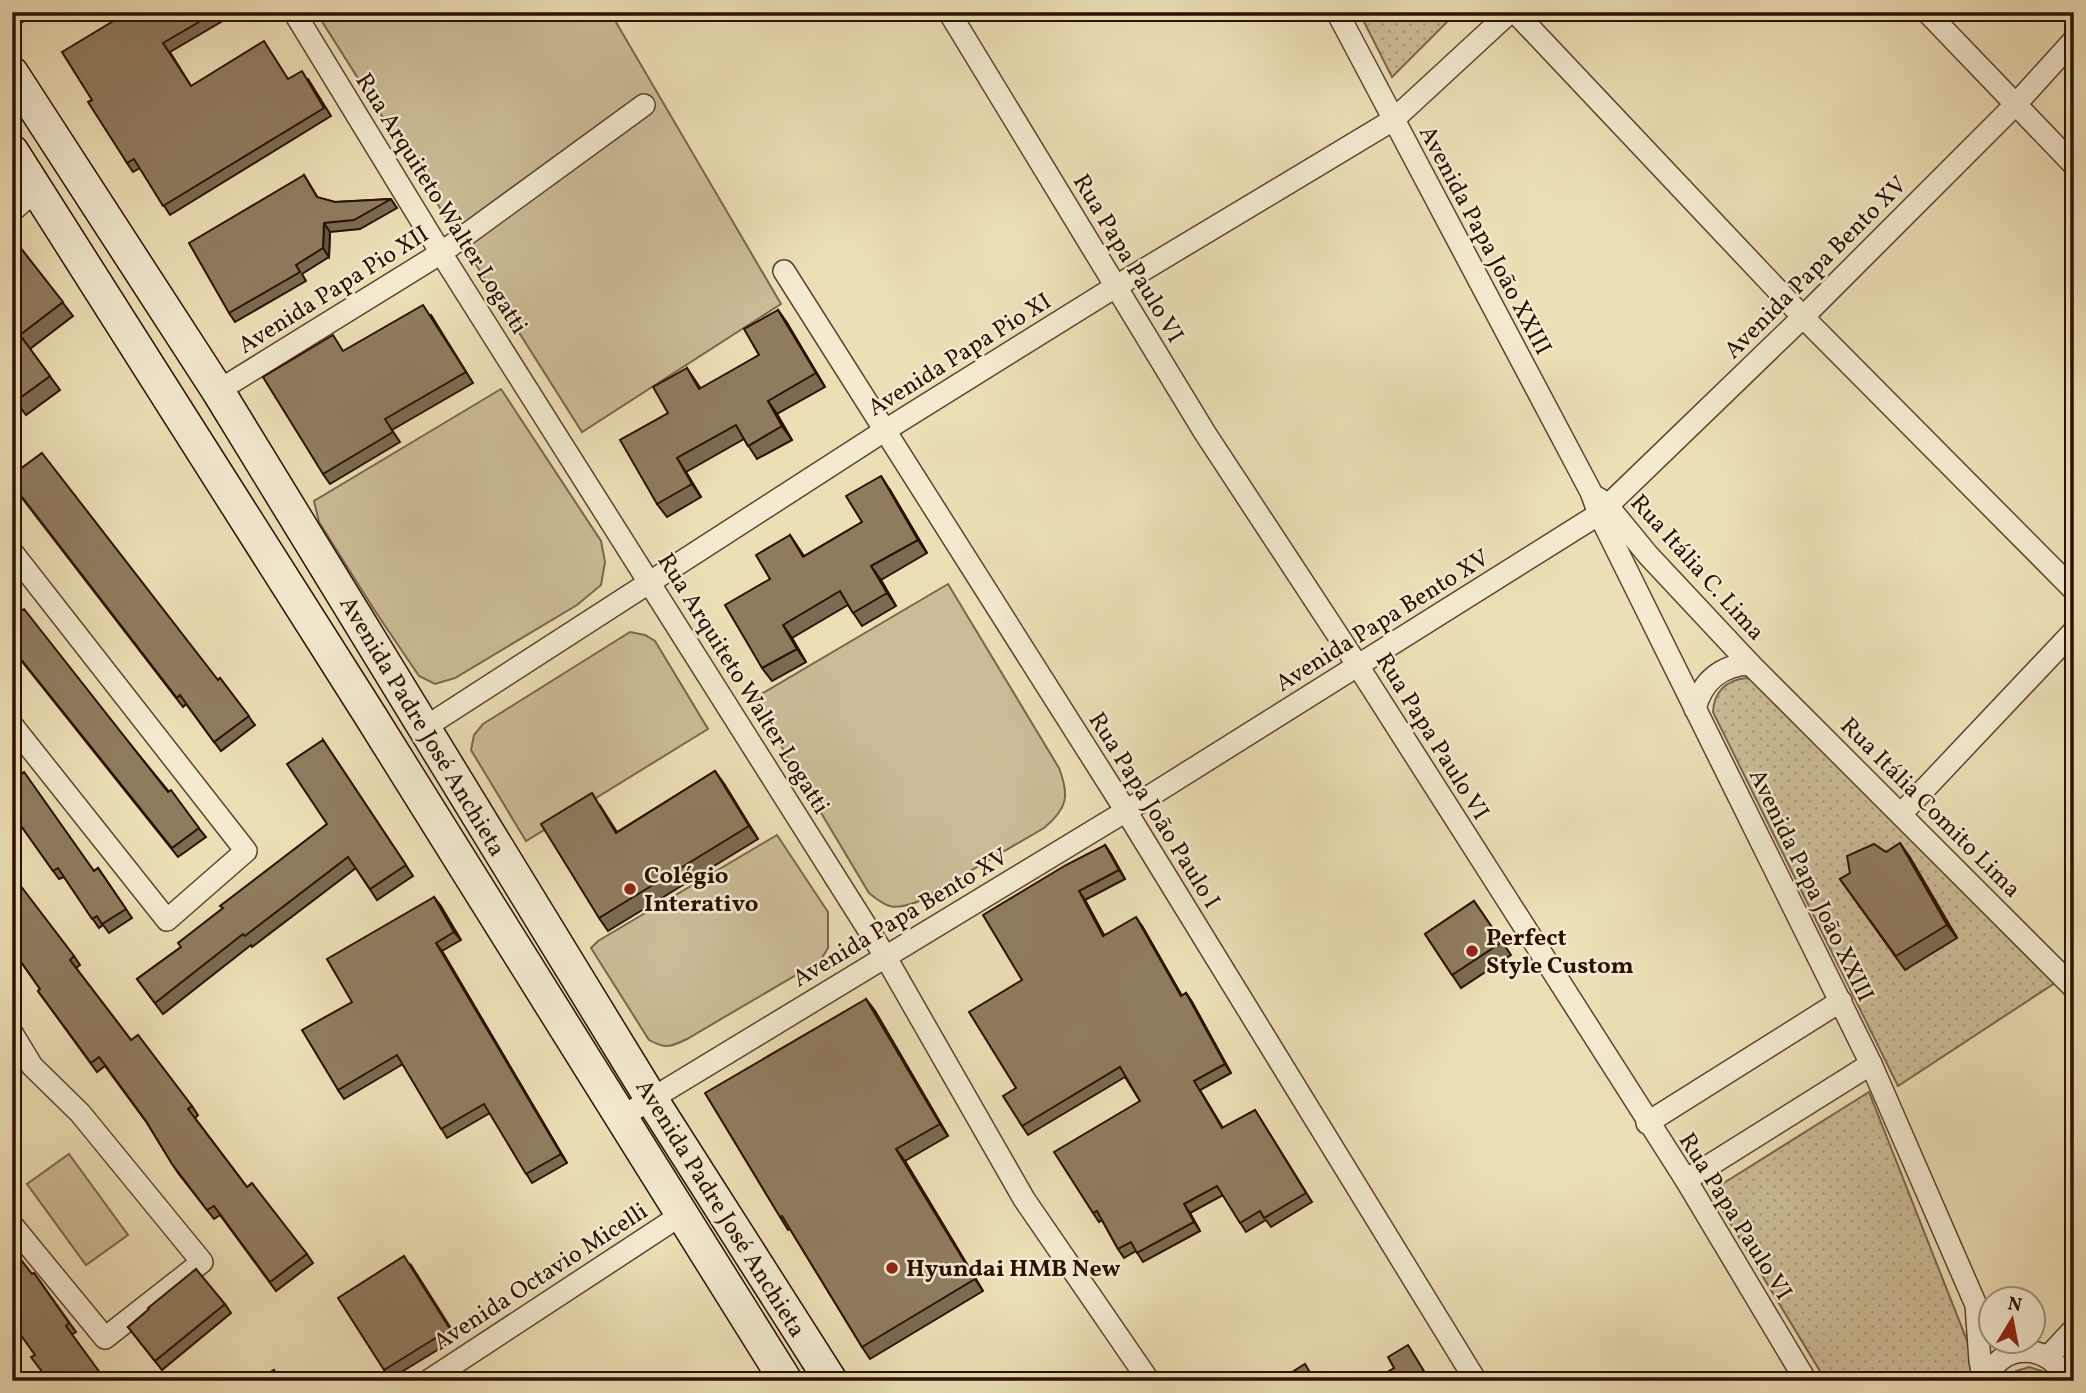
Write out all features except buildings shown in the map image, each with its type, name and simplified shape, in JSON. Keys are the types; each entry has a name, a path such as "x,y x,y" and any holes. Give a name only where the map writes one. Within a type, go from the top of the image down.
{"main road":[{"name":"Avenida Padre José Anchieta","path":"12,73 218,391 652,1100 831,1381"},
{"name":"Avenida Padre José Anchieta","path":"12,150 368,712 786,1381"}],"street":[{"path":"12,15 18,12"},
{"name":"Rua Arquiteto Walter Logatti","path":"294,12 441,253 885,956 1024,1199 1149,1381"},
{"name":"Rua Papa Paulo VI","path":"949,12 1205,433 1358,666 1647,1123 1686,1180 1806,1381"},
{"name":"Avenida Papa João XXIII","path":"1337,12 1599,504 1695,709 1841,1001 1978,1299"},
{"path":"1512,12 1802,317 2074,590"},
{"name":"Avenida Papa Pio XI","path":"425,727 884,431 1115,287 1393,120 1512,12"},
{"path":"1927,12 2074,165"},
{"name":"Avenida Papa Bento XV","path":"620,1118 1126,811 1358,666 1599,504 1802,317 2015,105 2074,40"},
{"name":"Avenida Papa Pio XII","path":"218,391 441,253 644,105"},
{"path":"12,211 37,189"},
{"name":"Rua Papa João Paulo I","path":"784,271 1126,811 1476,1381"},
{"name":"Rua Itália C. Lima","path":"1599,504 1750,664"},
{"path":"12,552 246,851 167,920 12,725"},
{"path":"1901,814 2074,631"},
{"path":"1695,709 1705,685 1718,673 1733,666 1750,664"},
{"name":"Rua Itália Comito Lima","path":"1750,664 2074,988"},
{"path":"1647,1123 1841,1001"},
{"path":"12,1033 32,1066 80,1112 202,1262 105,1338 12,1225"},
{"path":"1686,1180 1871,1064"},
{"name":"Avenida Octavio Micelli","path":"428,1381 681,1215"},
{"path":"2048,1357 2074,1329"},
{"name":"Avenida Papa João XXIII","path":"1981,1354 1985,1381"},
{"path":"1985,1381 1994,1365 2008,1354"},
{"path":"2041,1354 2057,1364 2065,1381"}],"shaded area":[{"path":"316,12 610,12 781,304 582,432"},
{"path":"1359,12 1457,12 1392,77"},
{"path":"501,389 601,541 605,562 601,585 577,605 455,678 435,684 419,676 375,611 319,522 314,501"},
{"path":"948,584 1059,768 1065,787 1064,801 1058,815 1044,828 917,902 891,906 869,893 753,699"},
{"path":"630,632 645,635 655,641 708,729 526,841 471,750 474,735 483,724"},
{"path":"1751,679 2058,981 1898,1086 1713,712 1722,688 1733,681"},
{"path":"777,835 828,912 828,948 820,961 681,1042 664,1046 649,1040 591,948 598,941"},
{"path":"1869,1092 1975,1361 1973,1381 1826,1381 1711,1191"},
{"path":"69,1154 128,1235 86,1265 27,1184"},
{"path":"2029,1367 2042,1371 2049,1381 2009,1381 2016,1371"}],"place":[{"name":"Colégio Interativo","path":"630,889"},
{"name":"Perfect Style Custom","path":"1472,951"},
{"name":"Hyundai HMB New","path":"892,1268"}]}
